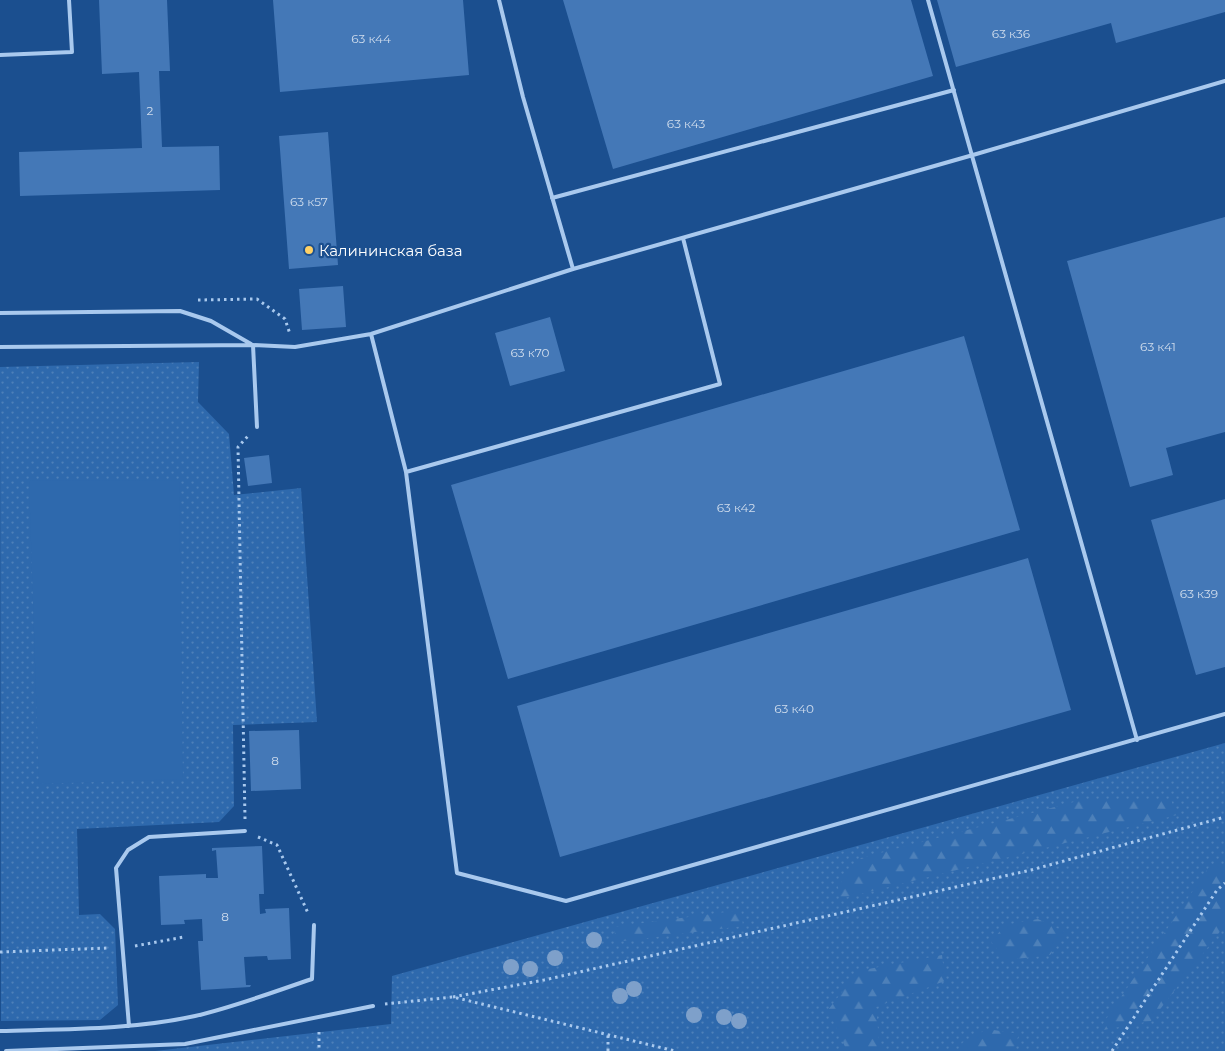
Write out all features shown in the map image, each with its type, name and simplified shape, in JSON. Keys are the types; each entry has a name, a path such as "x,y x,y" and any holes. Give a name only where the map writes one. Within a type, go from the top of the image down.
{"lane":[{"path":"0,55 72,52 69,0"},
{"path":"499,0 523,97 573,269"},
{"path":"928,0 1137,740"},
{"path":"0,347 253,345 295,347 370,334 573,269 973,156 1225,81"},
{"path":"552,198 954,90"},
{"path":"406,472 720,384 683,238"},
{"path":"0,313 180,311 211,321 253,345"},
{"path":"370,334 406,472 458,873 566,901 1225,714"},
{"path":"253,345 257,427"},
{"path":"129,1026 116,868 128,850 149,838 245,831"},
{"path":"0,1031 129,1026 195,1016 261,997 312,979 314,925"},
{"path":"6,1051 185,1044 373,1006"}],"path":[{"path":"257,427 238,447 245,831 276,845 314,925"},
{"path":"373,1006 453,997 554,978 1030,870 1225,817"},
{"path":"1112,1051 1217,890 1225,883"},
{"path":"0,952 124,948 184,938"},
{"path":"453,997 675,1051"},
{"path":"608,1034 608,1051"}],"green space":[{"path":"199,362 198,402 229,434 234,495 301,488 317,722 233,725 234,806 219,822 77,829 79,915 100,914 115,929 118,1005 100,1020 1,1021 0,367"},
{"path":"179,480 183,779 39,784 29,481"},
{"path":"1225,743 1225,1051 155,1051 391,1024 392,976"},
{"path":"1085,799 1171,800 1177,815 840,899 838,886 861,858"},
{"path":"1222,864 1225,871 1225,925 1151,1021 1098,1031 1209,867"},
{"path":"741,910 743,926 616,942 614,927"},
{"path":"1038,919 1067,933 1050,955 1007,960 991,942 1005,925"},
{"path":"942,955 945,981 876,1007 880,1051 847,1051 828,1010 858,971"},
{"path":"987,1029 1019,1034 1013,1051 965,1051 962,1043"}],"building":[{"path":"99,0 167,0 170,71 159,71 162,147 219,146 220,190 20,196 19,152 142,148 139,72 102,74"},
{"path":"273,0 463,0 469,75 280,92"},
{"path":"563,0 911,0 933,76 613,169"},
{"path":"937,0 1225,0 1225,12 1116,43 1111,23 956,67"},
{"path":"328,132 338,265 289,269 279,136"},
{"path":"1225,217 1225,432 1166,448 1173,475 1130,487 1067,261"},
{"path":"343,286 346,327 302,330 299,289"},
{"path":"550,317 565,371 510,386 495,333"},
{"path":"964,336 1020,530 508,679 451,485"},
{"path":"269,455 272,483 248,486 244,458"},
{"path":"1225,499 1225,667 1196,675 1151,520"},
{"path":"1028,558 1071,710 560,857 517,706"},
{"path":"299,730 301,789 251,791 249,731"},
{"path":"262,846 264,894 259,894 260,914 266,913 265,909 289,908 291,959 268,960 267,956 244,957 246,985 251,985 250,987 201,990 198,941 203,941 202,919 184,920 185,924 161,925 159,876 206,874 206,878 218,878 216,850 212,851 212,848"}],"place":[{"name":"Калининская база","path":"309,250"}]}
